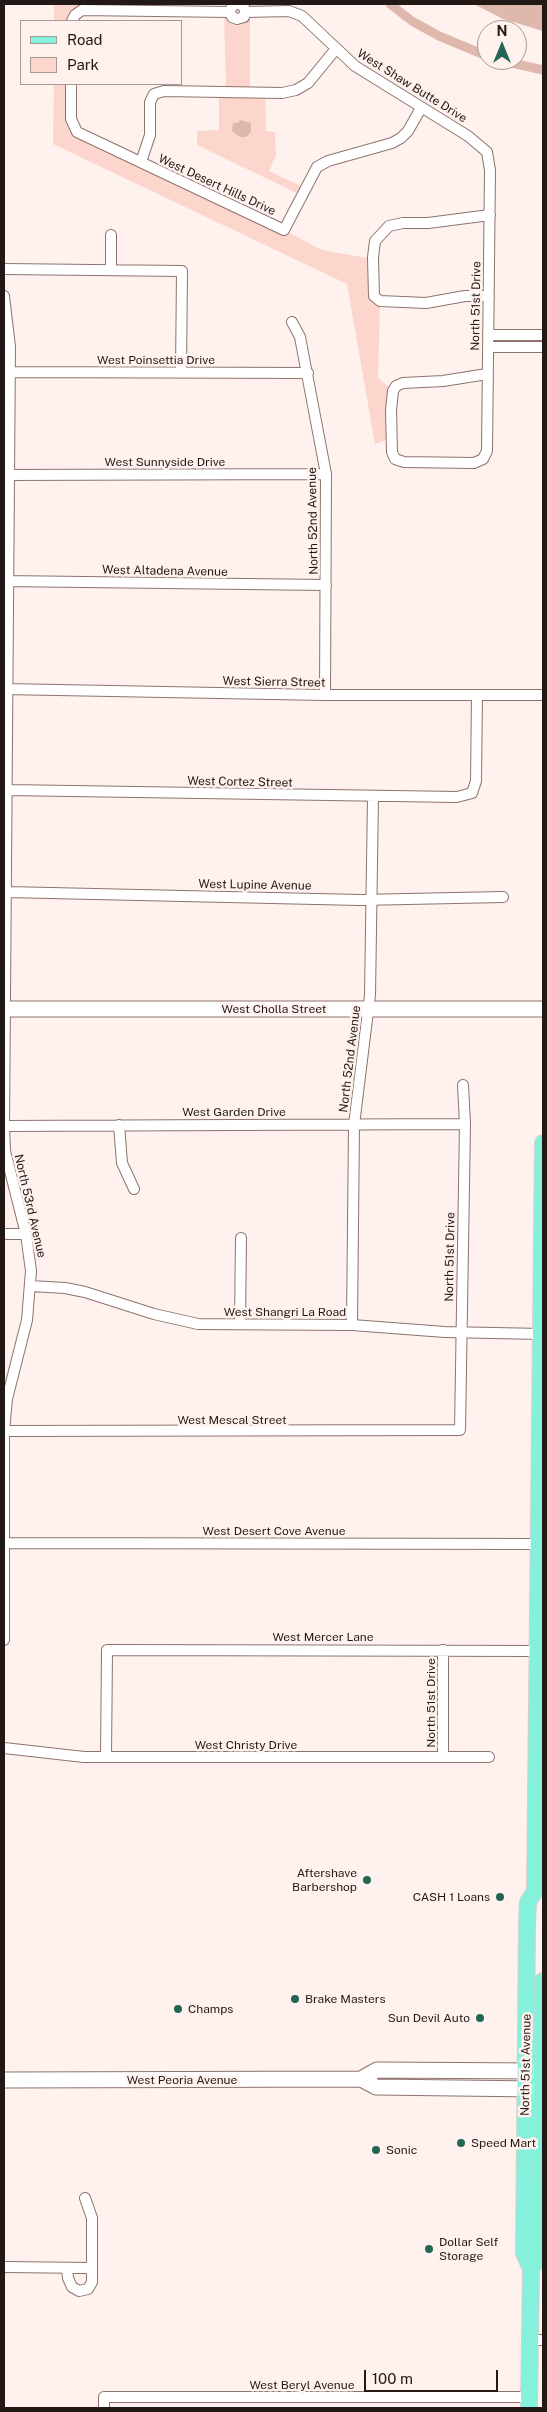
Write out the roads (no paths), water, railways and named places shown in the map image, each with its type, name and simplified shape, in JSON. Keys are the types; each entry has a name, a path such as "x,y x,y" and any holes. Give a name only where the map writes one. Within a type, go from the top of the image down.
{"main road":[{"name":"West Cholla Street","path":"4,1009 543,1009"},
{"name":"North 51st Avenue","path":"529,2402 537,2340 531,2270 524,2253 537,2089 528,1902 539,1896 540,1756 538,1651 541,1544 543,1142"},
{"name":"North 51st Avenue","path":"537,2071 543,1980"},
{"name":"West Peoria Avenue","path":"361,2080 377,2070 537,2071"},
{"name":"West Peoria Avenue","path":"4,2080 361,2080 376,2087 537,2089"}],"street":[{"name":"West Shaw Butte Drive","path":"74,18 82,10 237,8 289,11 302,16 336,50 368,76 473,139 487,152"},
{"path":"141,162 150,135 150,102 154,94 164,91 282,92 296,90 308,83 336,50"},
{"name":"West Desert Hills Drive","path":"71,85 70,119 77,132 284,230 317,167 328,161 392,143 402,138 421,108"},
{"name":"North 51st Drive","path":"487,152 490,170 490,215 486,451 483,459 474,463 404,462 396,459 392,452 391,410 393,391 396,386 403,383 443,381 487,374"},
{"path":"488,296 465,296 426,303 385,302 374,296 373,257 375,241 389,226 490,215"},
{"path":"111,235 111,270"},
{"path":"4,269 182,270 181,373"},
{"name":"North 53rd Avenue","path":"4,296 10,347 7,372 7,790 4,1126 5,1152 26,1234 32,1272 27,1320 7,1399 4,1431 4,1640"},
{"name":"North 52nd Avenue","path":"292,322 300,337 326,474 325,695"},
{"path":"488,334 543,335"},
{"path":"488,347 543,348"},
{"name":"West Poinsettia Drive","path":"7,372 308,373"},
{"name":"West Sunnyside Drive","path":"7,475 326,474"},
{"name":"West Altadena Avenue","path":"6,582 326,585"},
{"name":"West Sierra Street","path":"6,689 325,695 543,695"},
{"name":"West Cortez Street","path":"7,790 456,797 472,793 476,781 477,695"},
{"name":"North 52nd Avenue","path":"352,1325 354,1125 369,1009 373,797"},
{"name":"West Lupine Avenue","path":"6,892 371,900 503,897"},
{"name":"North 51st Drive","path":"460,1430 465,1124 463,1085"},
{"name":"West Garden Drive","path":"4,1126 465,1124"},
{"path":"118,1125 122,1163 134,1189"},
{"path":"4,1234 26,1234"},
{"path":"240,1324 241,1238"},
{"name":"West Shangri La Road","path":"31,1286 65,1288 85,1292 154,1314 198,1324 352,1325 462,1332 542,1334"},
{"name":"West Mescal Street","path":"4,1431 460,1430"},
{"name":"West Desert Cove Avenue","path":"4,1543 541,1544"},
{"name":"West Mercer Lane","path":"106,1757 107,1650 538,1651"},
{"name":"North 51st Drive","path":"443,1650 443,1757"},
{"name":"West Christy Drive","path":"4,1748 84,1757 489,1757"},
{"path":"67,2268 68,2278 72,2287 79,2291 88,2289 92,2282 92,2218 85,2198"},
{"path":"4,2267 92,2268"},
{"name":"West Beryl Avenue","path":"104,2408 104,2397 336,2397 529,2402"},
{"path":"336,2397 336,2408"}],"waterway":[{"path":"390,4 412,21 439,36 477,52"},
{"path":"527,66 543,70"}],"place":[{"name":"Aftershave Barbershop","path":"367,1880"},
{"name":"CASH 1 Loans","path":"500,1897"},
{"name":"Brake Masters","path":"295,1999"},
{"name":"Champs","path":"178,2009"},
{"name":"Sun Devil Auto","path":"480,2018"},
{"name":"Speed Mart","path":"461,2143"},
{"name":"Sonic","path":"376,2150"},
{"name":"Dollar Self Storage","path":"429,2249"}]}
